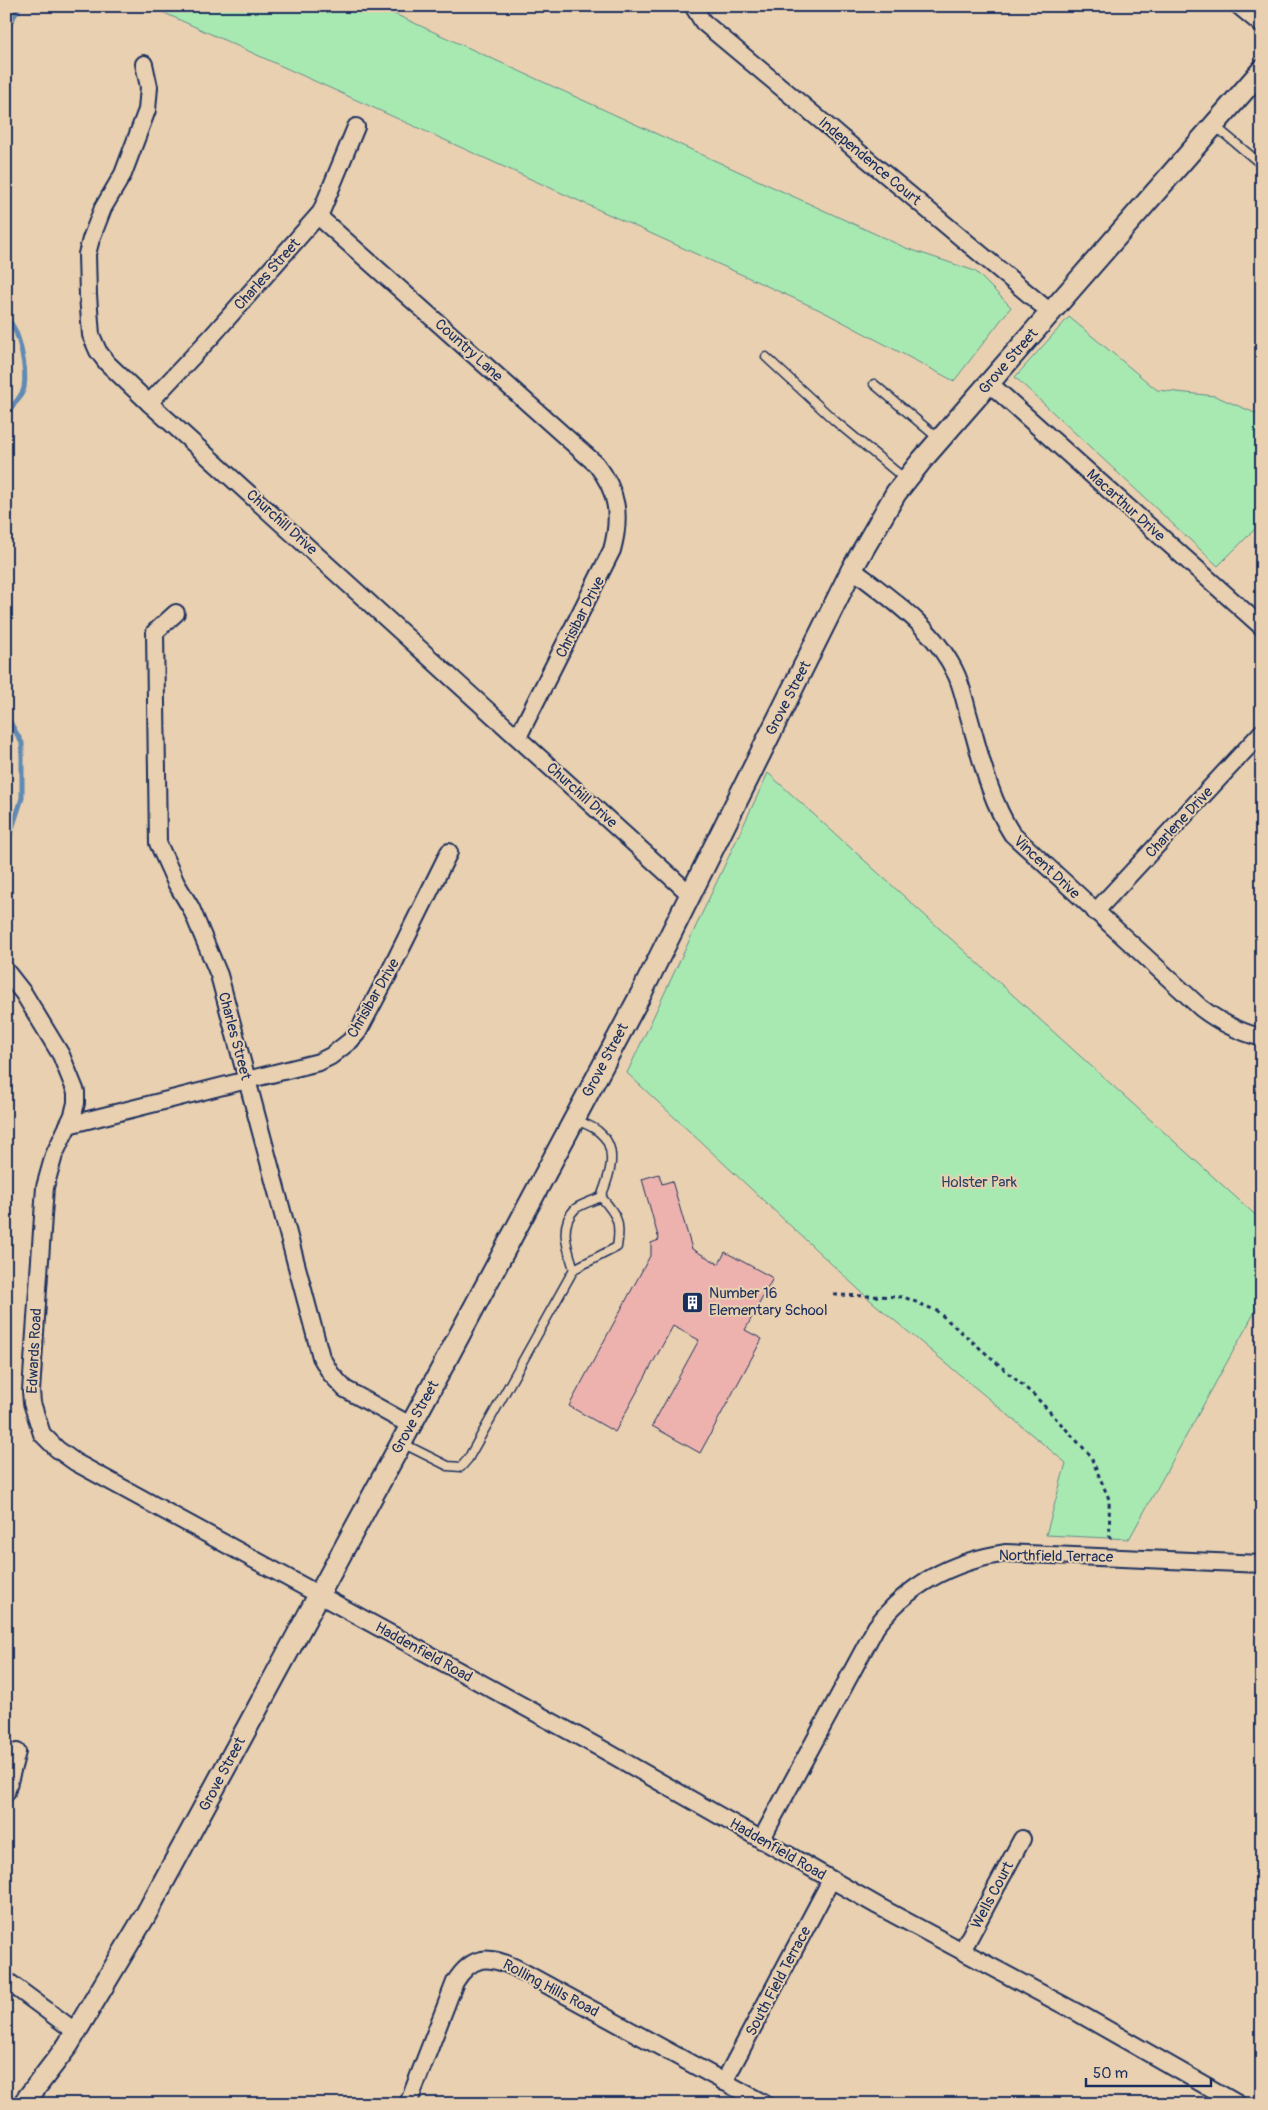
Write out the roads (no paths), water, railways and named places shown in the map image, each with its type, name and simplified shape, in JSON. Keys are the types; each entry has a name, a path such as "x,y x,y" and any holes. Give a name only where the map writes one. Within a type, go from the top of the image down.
{"street":[{"name":"Independence Court","path":"694,6 704,22 1050,312"},
{"path":"1239,6 1262,25"},
{"name":"Churchill Drive","path":"144,64 149,87 147,110 123,174 103,208 87,254 91,335 98,351 149,403 691,894"},
{"name":"Grove Street","path":"23,2104 76,2032 145,1916 574,1119 691,894 852,569 896,493 1050,312 1262,70"},
{"name":"Charles Street","path":"149,403 318,216 330,195 356,127"},
{"name":"Country Lane","path":"318,216 596,464 606,476 612,491"},
{"name":"Macarthur Drive","path":"989,383 1262,627"},
{"name":"Chrisibar Drive","path":"518,737 612,550 618,520 618,505 612,491"},
{"name":"Vincent Drive","path":"852,569 929,633 943,650 958,677 984,770 1002,820 1012,834 1029,852 1218,1021 1237,1030 1262,1038"},
{"name":"Charles Street","path":"176,613 155,632 158,843 176,883 191,908 213,959 321,1357 330,1374 345,1389 405,1434"},
{"name":"Charlene Drive","path":"1096,912 1262,732"},
{"name":"Chrisibar Drive","path":"68,1125 319,1062 331,1056 350,1041 389,974 449,852"},
{"name":"Edwards Road","path":"6,971 24,994 71,1076 76,1104 48,1171 41,1228 31,1391 32,1403 42,1434 48,1442 75,1462 319,1594"},
{"name":"Northfield Terrace","path":"761,1840 876,1626 889,1609 933,1575 982,1556 1006,1553 1262,1564"},
{"name":"Haddenfield Road","path":"319,1594 602,1749 831,1880 1238,2104"},
{"path":"6,1793 17,1752"},
{"name":"Wells Court","path":"962,1951 1022,1839"},
{"name":"South Field Terrace","path":"724,2082 831,1880"},
{"name":"Rolling Hills Road","path":"408,2104 455,1982 462,1970 485,1958 498,1960 516,1968 765,2104"},
{"path":"6,1980 76,2032"}],"lane":[{"path":"1214,125 1262,166"},
{"path":"766,357 835,421 907,480"},
{"path":"874,384 940,440"},
{"path":"574,1119 600,1132 611,1151 611,1173 600,1198 576,1208 568,1220 564,1238 574,1269"},
{"path":"405,1434 448,1466 461,1467 468,1459 574,1269 618,1247 620,1228 614,1211 600,1198"}],"waterway":[{"path":"6,30 20,6"},
{"path":"6,318 11,323 19,340 25,381 21,395 6,414"},
{"path":"6,715 22,743 22,798 6,847"}],"place":[{"name":"Number 16 Elementary School","path":"693,1302"}],"park label":[{"name":"Holster Park","path":"979,1182"}]}
